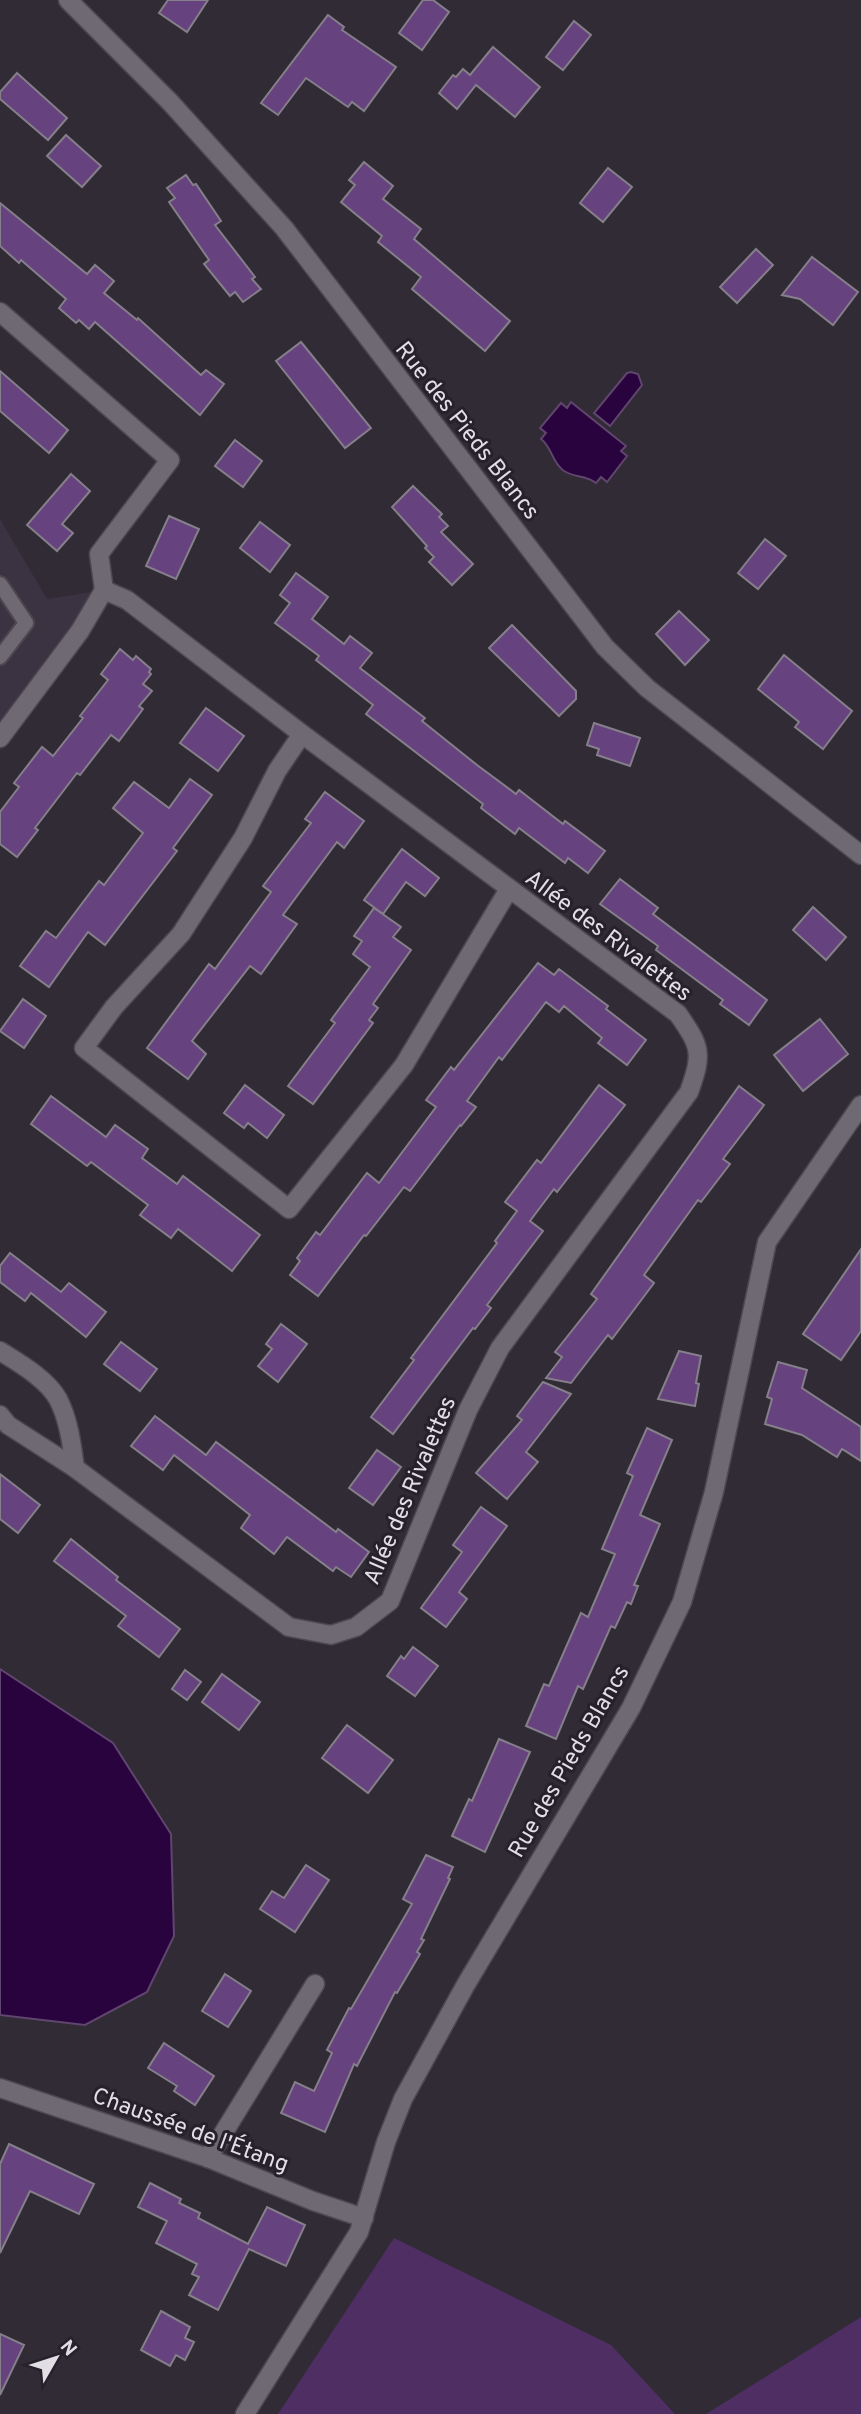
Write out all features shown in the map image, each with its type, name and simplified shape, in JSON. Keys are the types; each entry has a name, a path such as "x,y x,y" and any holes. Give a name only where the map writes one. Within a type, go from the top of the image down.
{"street":[{"name":"Rue des Pieds Blancs","path":"68,0 170,102 284,228 605,647 647,688 861,855"},
{"path":"0,312 170,460 99,554 104,590 80,631 0,738"},
{"name":"Allée des Rivalettes","path":"0,1415 8,1425 75,1468 289,1627 331,1635 356,1627 390,1601 468,1410 500,1348 689,1092 699,1063 695,1038 678,1014 127,600 104,590"},
{"path":"302,734 277,771 243,838 181,934 114,1007 84,1048 289,1209 404,1065 509,889"},
{"name":"Rue des Pieds Blancs","path":"245,2414 359,2232 403,2099 471,1975 631,1707 682,1602 713,1492 767,1242 861,1105"},
{"path":"0,1351 31,1370 58,1398 70,1434 75,1468"},
{"path":"208,2158 315,1984"},
{"name":"Chaussée de l'Étang","path":"0,2088 208,2158 313,2201 364,2218"}],"lane":[{"path":"0,584 26,623 0,657"}],"shaded area":[{"path":"627,373 638,374 642,385 610,426 594,413"},
{"path":"571,402 626,446 621,451 627,456 607,482 601,477 596,483 564,471 541,439 546,433 540,428 561,403 567,408"},
{"path":"0,519 47,599 104,590 0,738"},
{"path":"0,1669 113,1743 171,1834 174,1936 147,1992 85,2025 0,2015"},
{"path":"394,2238 611,2345 675,2414 278,2414"},
{"path":"861,2317 861,2414 706,2414"}],"building":[{"path":"168,0 208,0 187,32 159,13"},
{"path":"423,0 433,0 449,12 422,50 399,33"},
{"path":"328,15 344,27 342,30 396,67 364,111 352,102 348,107 306,78 278,115 261,103"},
{"path":"574,21 591,35 563,70 546,57"},
{"path":"493,47 540,87 515,117 476,85 457,109 439,93 453,75 456,77 463,69 470,75"},
{"path":"17,73 67,118 48,140 0,99 0,92"},
{"path":"66,135 101,166 82,187 47,156"},
{"path":"364,162 393,186 383,199 421,229 414,239 510,321 485,351 412,289 421,277 378,242 382,236 341,202 355,185 349,180"},
{"path":"608,168 632,187 603,222 580,203"},
{"path":"186,175 193,185 196,184 221,221 215,225 255,277 252,279 261,289 243,302 235,292 230,296 204,264 209,260 169,202 175,198 167,188"},
{"path":"0,203 87,274 95,265 114,281 104,293 137,320 138,318 201,375 206,370 224,384 200,415 95,322 89,329 79,320 76,323 59,308 66,299 21,260 19,263 0,246"},
{"path":"756,249 773,265 737,303 720,287"},
{"path":"812,257 858,292 833,325 800,299 782,295"},
{"path":"301,342 371,428 345,448 276,361"},
{"path":"0,371 68,430 49,453 0,411"},
{"path":"235,440 262,461 243,487 215,466"},
{"path":"71,474 90,491 62,524 73,533 57,551 27,525"},
{"path":"413,486 442,514 439,517 448,526 441,532 473,564 452,585 429,562 434,557 425,548 427,546 392,507"},
{"path":"169,516 199,529 176,579 146,566"},
{"path":"260,522 290,545 270,572 240,548"},
{"path":"765,539 786,556 758,589 738,573"},
{"path":"296,573 328,597 312,619 344,644 350,636 372,653 360,668 425,718 422,721 477,765 516,794 519,790 563,824 565,821 605,851 588,873 568,858 565,863 519,828 515,834 481,808 483,804 366,714 373,705 316,660 319,656 275,623 290,603 280,595"},
{"path":"679,611 709,640 685,665 656,634"},
{"path":"512,625 576,691 576,699 559,716 489,648"},
{"path":"120,649 133,660 136,656 151,669 151,674 143,684 152,691 139,706 143,709 119,741 111,735 80,775 77,773 35,828 38,830 17,857 0,844 0,812 19,787 14,783 42,747 53,756 108,680 101,674"},
{"path":"784,655 852,711 823,749 795,727 799,722 758,689"},
{"path":"206,708 244,736 218,771 180,743"},
{"path":"594,723 640,738 630,766 597,755 599,749 587,745"},
{"path":"190,779 212,795 173,848 177,851 105,945 88,932 49,987 20,966 46,931 56,938 99,881 104,885 143,833 113,808 134,782 169,808"},
{"path":"325,792 364,821 344,848 337,842 283,915 297,924 261,974 250,966 192,1041 206,1054 188,1079 147,1048 209,964 215,969 271,892 263,886 311,823 305,819"},
{"path":"402,849 439,878 425,896 406,882 383,914 364,900"},
{"path":"620,879 658,908 653,914 767,1000 749,1025 720,1004 723,1000 656,950 658,946 600,904"},
{"path":"813,907 846,937 826,960 793,930"},
{"path":"374,908 401,927 393,937 411,950 373,1004 378,1008 369,1020 373,1023 313,1104 288,1086 335,1023 331,1020 370,967 353,954 362,941 354,936"},
{"path":"538,963 554,975 559,969 608,1006 606,1009 646,1040 627,1065 598,1043 602,1038 564,1006 559,1012 546,1002 502,1060 499,1057 467,1101 476,1107 410,1191 404,1187 318,1296 290,1275 300,1261 297,1258 316,1232 320,1235 367,1173 379,1183 436,1107 426,1100 451,1067 454,1070"},
{"path":"23,999 46,1016 24,1048 0,1031"},
{"path":"820,1019 848,1054 803,1091 774,1055"},
{"path":"245,1085 284,1115 267,1138 248,1123 244,1128 224,1113"},
{"path":"599,1085 625,1105 557,1192 554,1189 530,1221 543,1231 487,1305 491,1308 393,1434 371,1417 414,1360 411,1358 497,1243 495,1241 517,1211 505,1202 537,1160 541,1163"},
{"path":"739,1086 764,1105 723,1159 730,1164 701,1202 698,1200 644,1275 654,1283 612,1339 608,1335 571,1383 546,1378 562,1357 555,1352 597,1299 591,1294"},
{"path":"51,1096 106,1137 115,1125 148,1149 142,1158 177,1184 183,1176 260,1235 232,1271 178,1229 171,1238 140,1215 148,1205 91,1162 87,1166 31,1124"},
{"path":"861,1249 861,1331 841,1360 803,1334"},
{"path":"10,1253 61,1292 69,1283 106,1312 86,1337 31,1293 25,1301 0,1282 0,1266"},
{"path":"281,1324 307,1344 278,1382 258,1366 272,1349 266,1344"},
{"path":"121,1342 157,1369 140,1391 104,1364"},
{"path":"679,1351 701,1356 695,1406 658,1399"},
{"path":"778,1362 807,1370 802,1388 861,1427 861,1461 842,1449 837,1457 802,1435 765,1424 772,1399 767,1397"},
{"path":"543,1382 571,1394 526,1452 538,1462 507,1499 476,1473 522,1420 517,1416"},
{"path":"155,1416 206,1455 216,1442 336,1532 338,1529 369,1552 351,1577 336,1567 333,1571 287,1537 274,1554 241,1528 250,1515 174,1455 163,1470 131,1446"},
{"path":"647,1428 672,1440 640,1515 660,1524 634,1585 638,1586 631,1604 627,1602 615,1628 611,1626 583,1689 578,1686 556,1739 526,1726 544,1684 549,1686 581,1613 588,1617 615,1554 602,1549 633,1476 627,1473"},
{"path":"377,1450 401,1467 373,1505 349,1488"},
{"path":"0,1474 40,1505 18,1533 0,1519"},
{"path":"481,1507 507,1526 459,1592 467,1599 446,1627 421,1608 462,1552 453,1545"},
{"path":"71,1539 118,1577 116,1580 180,1629 159,1657 118,1626 126,1616 54,1561"},
{"path":"413,1647 438,1666 415,1696 387,1676 401,1656 404,1659"},
{"path":"185,1670 201,1682 187,1700 172,1689"},
{"path":"222,1674 260,1702 239,1730 202,1702"},
{"path":"347,1725 393,1760 368,1793 322,1758"},
{"path":"499,1739 530,1752 485,1852 452,1836 469,1799 472,1801"},
{"path":"426,1855 453,1867 448,1878 450,1879 421,1939 424,1940 417,1952 420,1954 397,1993 395,1992 357,2066 354,2064 325,2132 281,2113 295,2082 314,2091 332,2053 327,2050 349,2008 351,2009 412,1904 403,1899"},
{"path":"306,1865 329,1880 295,1932 260,1909 272,1891 284,1898"},
{"path":"225,1974 251,1991 228,2027 202,2011"},
{"path":"164,2043 214,2076 195,2105 174,2091 177,2086 148,2068"},
{"path":"9,2144 94,2184 79,2214 30,2191 0,2253 0,2164"},
{"path":"150,2183 181,2199 179,2203 200,2213 198,2218 248,2244 267,2207 305,2225 286,2266 249,2249 218,2310 189,2295 199,2277 192,2274 197,2264 156,2243 167,2221 138,2207"},
{"path":"161,2311 190,2327 185,2338 194,2342 185,2360 176,2355 170,2366 141,2350"},
{"path":"0,2334 24,2345 0,2395"}]}
